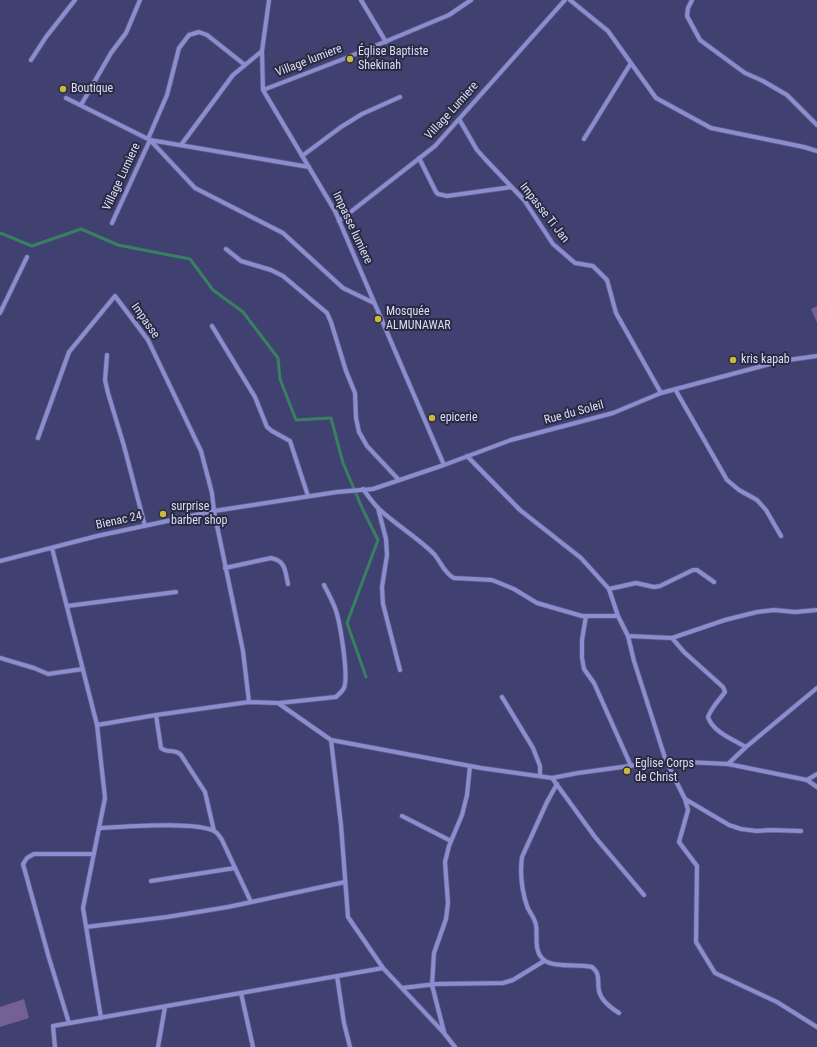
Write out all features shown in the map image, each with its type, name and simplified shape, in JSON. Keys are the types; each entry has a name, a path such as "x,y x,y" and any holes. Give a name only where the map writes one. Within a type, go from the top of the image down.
{"street":[{"path":"31,60 46,36 75,0"},
{"path":"80,106 111,52 126,33 140,0"},
{"name":"Impasse lumiere","path":"269,0 262,51 263,90 335,211 444,465"},
{"path":"360,0 386,42"},
{"name":"Village lumiere","path":"263,90 386,42 449,15 471,0"},
{"name":"Village Lumiere","path":"339,221 435,146 565,0"},
{"path":"570,0 608,31 656,98 711,128 817,151"},
{"path":"692,0 688,8 687,16 700,40 745,73 763,81 787,95 817,125"},
{"path":"149,140 167,95 179,48 189,35 199,32 207,35 244,66"},
{"path":"182,145 233,75 262,51"},
{"path":"584,138 631,62"},
{"path":"302,156 362,114 400,97"},
{"name":"Village Lumiere","path":"66,98 149,140 309,167"},
{"name":"Impasse Ti Jan","path":"460,119 477,150 524,200 553,244 575,263 593,266 608,280 616,313 661,394"},
{"name":"Village Lumiere","path":"112,223 149,140"},
{"name":"Village Lumiere","path":"149,140 195,188 284,233 344,288 375,303"},
{"path":"419,158 438,194 447,196 512,187"},
{"path":"226,249 241,261 271,270 283,276 327,313 346,371 355,393 356,418 359,432 367,446 399,480"},
{"path":"0,313 26,257"},
{"name":"Impasse","path":"38,438 69,352 115,296 148,340 202,451 212,493 214,511"},
{"path":"212,326 255,397 267,427 290,441 308,496"},
{"path":"107,356 105,380 145,526"},
{"name":"Rue du Soleil","path":"337,492 373,488 444,465 511,440 613,413 675,389 781,361 817,356"},
{"path":"675,389 727,480 739,490 757,500 766,510 781,536"},
{"path":"467,456 520,510 581,558 609,588 618,616 628,636 634,661 666,761 685,800 688,810 679,842 697,866 696,942 715,973 777,1002 817,1027"},
{"path":"363,489 378,508 436,556 449,575 454,578 492,580 514,589 537,603 586,616 618,616"},
{"name":"Bienac 24","path":"0,561 97,536 214,511 337,492"},
{"path":"378,508 386,539 387,555 382,587 383,604 400,670"},
{"path":"214,511 243,651 249,702"},
{"path":"52,548 97,725 105,798 83,908 101,1018"},
{"path":"225,568 270,558 278,560 283,564 288,584"},
{"path":"609,588 636,583 654,587 660,586 693,570 697,570 714,582"},
{"path":"97,725 249,702 278,703 336,697 341,693 344,687 344,653 336,608 324,585"},
{"path":"67,606 176,592"},
{"path":"628,636 672,638 725,620 757,612 774,610 795,612 817,610"},
{"path":"586,616 582,640 584,670 594,682 631,766"},
{"path":"672,638 684,652 723,687 725,692 715,706 710,710 708,717 710,723 720,732 746,747"},
{"path":"0,658 34,668 48,674 83,669"},
{"path":"728,764 746,747 817,688"},
{"path":"502,697 533,748 540,766 540,776"},
{"path":"278,703 331,740 470,766 552,778 666,761 728,764 807,780 817,787"},
{"path":"156,715 161,748 167,751 176,751 181,755 205,792 214,831"},
{"path":"331,740 341,825 348,917 383,968 444,1033 455,1047"},
{"path":"444,1033 432,985 434,953 446,919 448,903 445,862 451,841 462,815 470,766"},
{"path":"807,780 817,774"},
{"path":"552,778 595,837 644,895"},
{"path":"557,784 525,848 520,867 526,902 536,926 536,945 544,960 551,963 592,967 598,976 599,991 602,998 619,1013"},
{"path":"685,800 729,825 742,829 757,831 801,831"},
{"path":"402,816 451,841"},
{"path":"99,828 184,826 214,831 222,840 251,902"},
{"path":"69,1023 23,864 27,858 34,854 94,854"},
{"path":"151,881 235,868"},
{"path":"86,927 167,917 251,902 345,882"},
{"path":"402,988 432,985 503,983 513,980 544,960"},
{"path":"55,1047 53,1026 383,968"},
{"path":"337,976 344,1023 350,1047"},
{"path":"241,993 254,1047"},
{"path":"158,1047 165,1006"}],"building":[{"path":"817,306 817,323 811,309"},
{"path":"24,999 29,1018 0,1027 0,1007"}],"waterway":[{"path":"0,233 32,246 81,229 118,245 190,259 213,290 243,312 278,358 280,379 296,420 331,418 343,463 363,510 378,540 347,623 366,677"}],"place":[{"name":"Église Baptiste Shekinah","path":"350,59"},
{"name":"Boutique","path":"63,89"},
{"name":"Mosquée ALMUNAWAR","path":"378,319"},
{"name":"kris kapab","path":"733,360"},
{"name":"epicerie","path":"432,418"},
{"name":"surprise barber shop","path":"163,514"},
{"name":"Eglise Corps de Christ","path":"627,771"}]}
